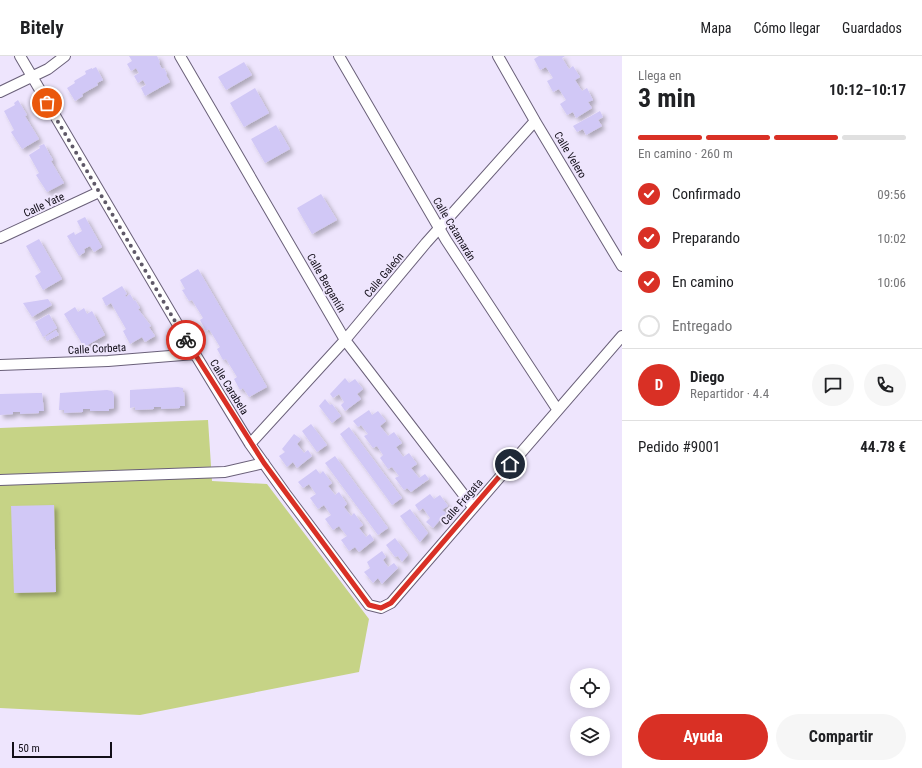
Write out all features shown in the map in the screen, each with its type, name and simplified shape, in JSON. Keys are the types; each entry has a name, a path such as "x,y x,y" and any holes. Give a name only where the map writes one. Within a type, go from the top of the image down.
{"street":[{"name":"Calle Carabela","path":"20,56 195,354 250,444 369,605 381,608"},
{"path":"0,92 48,69 65,56"},
{"name":"Calle Bergantín","path":"180,56 345,340 473,507"},
{"name":"Calle Catamarán","path":"340,56 439,229 557,410"},
{"name":"Calle Velero","path":"498,56 622,266"},
{"name":"Calle Galeón","path":"250,444 345,340 439,229 535,121"},
{"name":"Calle Yate","path":"0,238 99,192"},
{"name":"Calle Fragata","path":"381,608 391,603 622,336"},
{"name":"Calle Corbeta","path":"0,365 108,361 195,354"},
{"path":"0,480 225,472 264,463"}],"green space":[{"path":"208,420 212,481 267,484 369,619 359,672 140,715 0,708 0,428"}],"building":[{"path":"129,56 157,56 162,69 164,68 170,82 145,96 141,88 146,85 143,80 138,83 134,76 139,73 136,68 131,71 127,64 132,61"},
{"path":"539,56 565,56 562,58 569,69 573,66 580,77 575,80 582,91 587,88 593,100 588,102 592,108 576,118 573,112 567,115 560,104 566,100 559,89 553,92 547,81 553,78 546,67 540,70 534,59"},
{"path":"244,62 252,75 226,90 218,77"},
{"path":"96,67 103,80 97,83 98,85 82,94 83,96 75,101 67,88 75,83 74,81 86,74 85,71"},
{"path":"255,88 269,113 244,127 230,103"},
{"path":"18,100 27,115 25,116 39,139 22,149 11,132 14,130 4,111 15,105 14,103"},
{"path":"600,111 603,117 598,120 602,126 586,135 583,129 577,132 573,126"},
{"path":"276,125 290,149 265,163 251,139"},
{"path":"44,144 53,160 51,161 64,183 47,192 36,175 39,173 29,155 40,148 39,146"},
{"path":"321,194 337,220 312,234 297,208"},
{"path":"85,217 102,247 94,252 90,246 84,249 85,252 79,256 67,236 74,232 75,235 82,231 77,221"},
{"path":"39,239 62,279 43,290 35,276 41,272 26,246"},
{"path":"198,269 267,387 249,397 243,388 240,390 234,379 237,377 226,359 223,360 217,349 220,347 209,329 206,331 200,320 203,318 192,300 189,301 182,290 185,289 180,280"},
{"path":"122,286 127,294 125,295 126,297 130,294 140,308 138,309 151,326 149,327 155,336 145,342 142,337 130,344 123,331 126,329 111,303 106,306 102,298"},
{"path":"48,299 52,305 32,317 23,303"},
{"path":"75,307 78,312 84,308 87,314 92,311 105,335 84,347 64,314"},
{"path":"49,314 57,328 43,337 35,322"},
{"path":"56,330 59,335 47,341 45,337"},
{"path":"345,378 349,383 355,379 363,389 357,394 361,399 345,411 341,405 344,402 339,394 333,398 330,394"},
{"path":"183,388 185,406 180,406 180,408 161,409 161,407 154,407 154,409 135,410 135,407 130,408 130,390"},
{"path":"112,391 114,395 114,408 109,409 109,411 90,411 90,409 83,409 83,412 64,413 64,410 59,410 60,393"},
{"path":"42,393 44,411 39,411 39,413 20,414 20,412 13,412 13,414 0,415 0,394"},
{"path":"325,399 330,405 332,404 341,416 332,423 319,406"},
{"path":"369,410 372,415 378,411 386,421 380,426 388,436 394,432 402,443 396,447 403,457 409,453 417,464 411,468 419,478 425,474 429,479 411,492 407,488 404,490 395,478 399,476 392,467 388,469 380,458 383,455 377,446 373,448 364,436 368,434 361,425 358,427 353,421"},
{"path":"311,424 327,445 317,452 302,431"},
{"path":"349,427 402,498 392,505 340,434"},
{"path":"294,434 301,439 297,444 304,453 308,450 312,456 297,468 293,462 287,467 279,456 285,452 282,449"},
{"path":"335,456 388,528 378,535 325,463"},
{"path":"316,469 320,474 323,471 332,483 328,486 335,495 339,492 347,504 344,507 351,516 354,513 363,525 359,528 366,537 370,534 374,540 359,552 355,547 349,551 341,540 347,536 339,526 333,530 325,519 331,515 324,505 318,509 310,498 316,494 309,484 303,488 298,482"},
{"path":"430,494 434,499 440,495 448,506 442,510 446,513 433,528 426,522 430,518 423,508 419,511 415,505"},
{"path":"54,505 56,592 14,593 11,506"},
{"path":"410,509 428,533 420,542 400,516"},
{"path":"395,538 408,555 402,562 398,556 395,557 386,545"},
{"path":"382,551 386,557 383,560 388,567 394,563 398,568 382,584 378,578 373,583 364,572 370,568 367,562"}],"way so far":[{"path":"47,103 186,340"}],"route":[{"path":"186,340 250,444 369,605 381,608 391,603 510,464"}]}
